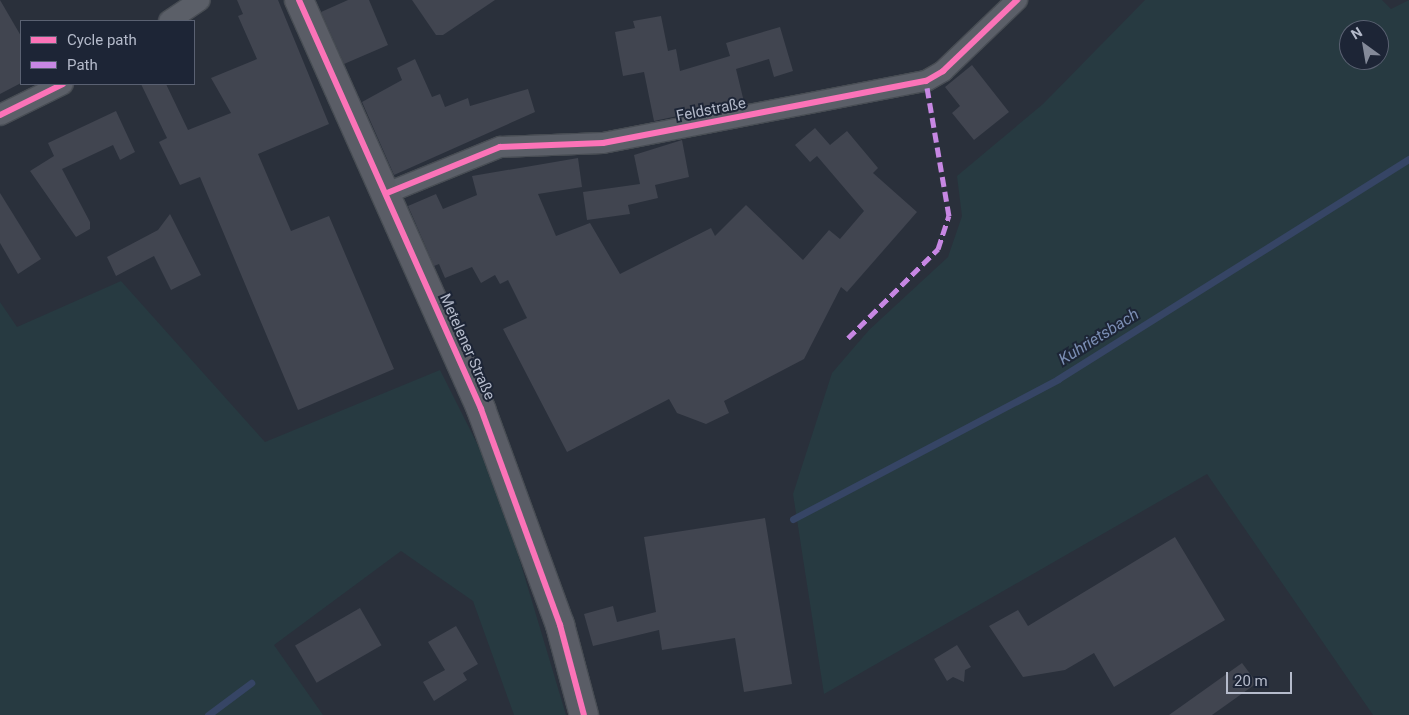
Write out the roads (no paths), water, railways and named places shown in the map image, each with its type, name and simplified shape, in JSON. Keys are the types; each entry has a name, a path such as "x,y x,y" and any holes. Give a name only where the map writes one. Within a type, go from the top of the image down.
{"main road":[{"name":"Metelener Straße","path":"299,0 481,408 560,625 584,715"}],"street":[{"path":"170,20 200,0"},
{"name":"Feldstraße","path":"387,194 500,147 603,143 926,81 943,71 1016,0"},
{"path":"0,115 61,85"}],"waterway":[{"name":"Kuhrietsbach","path":"793,519 1058,379 1409,159"},
{"name":"Kuhrietsbach","path":"208,715 251,683"}]}
